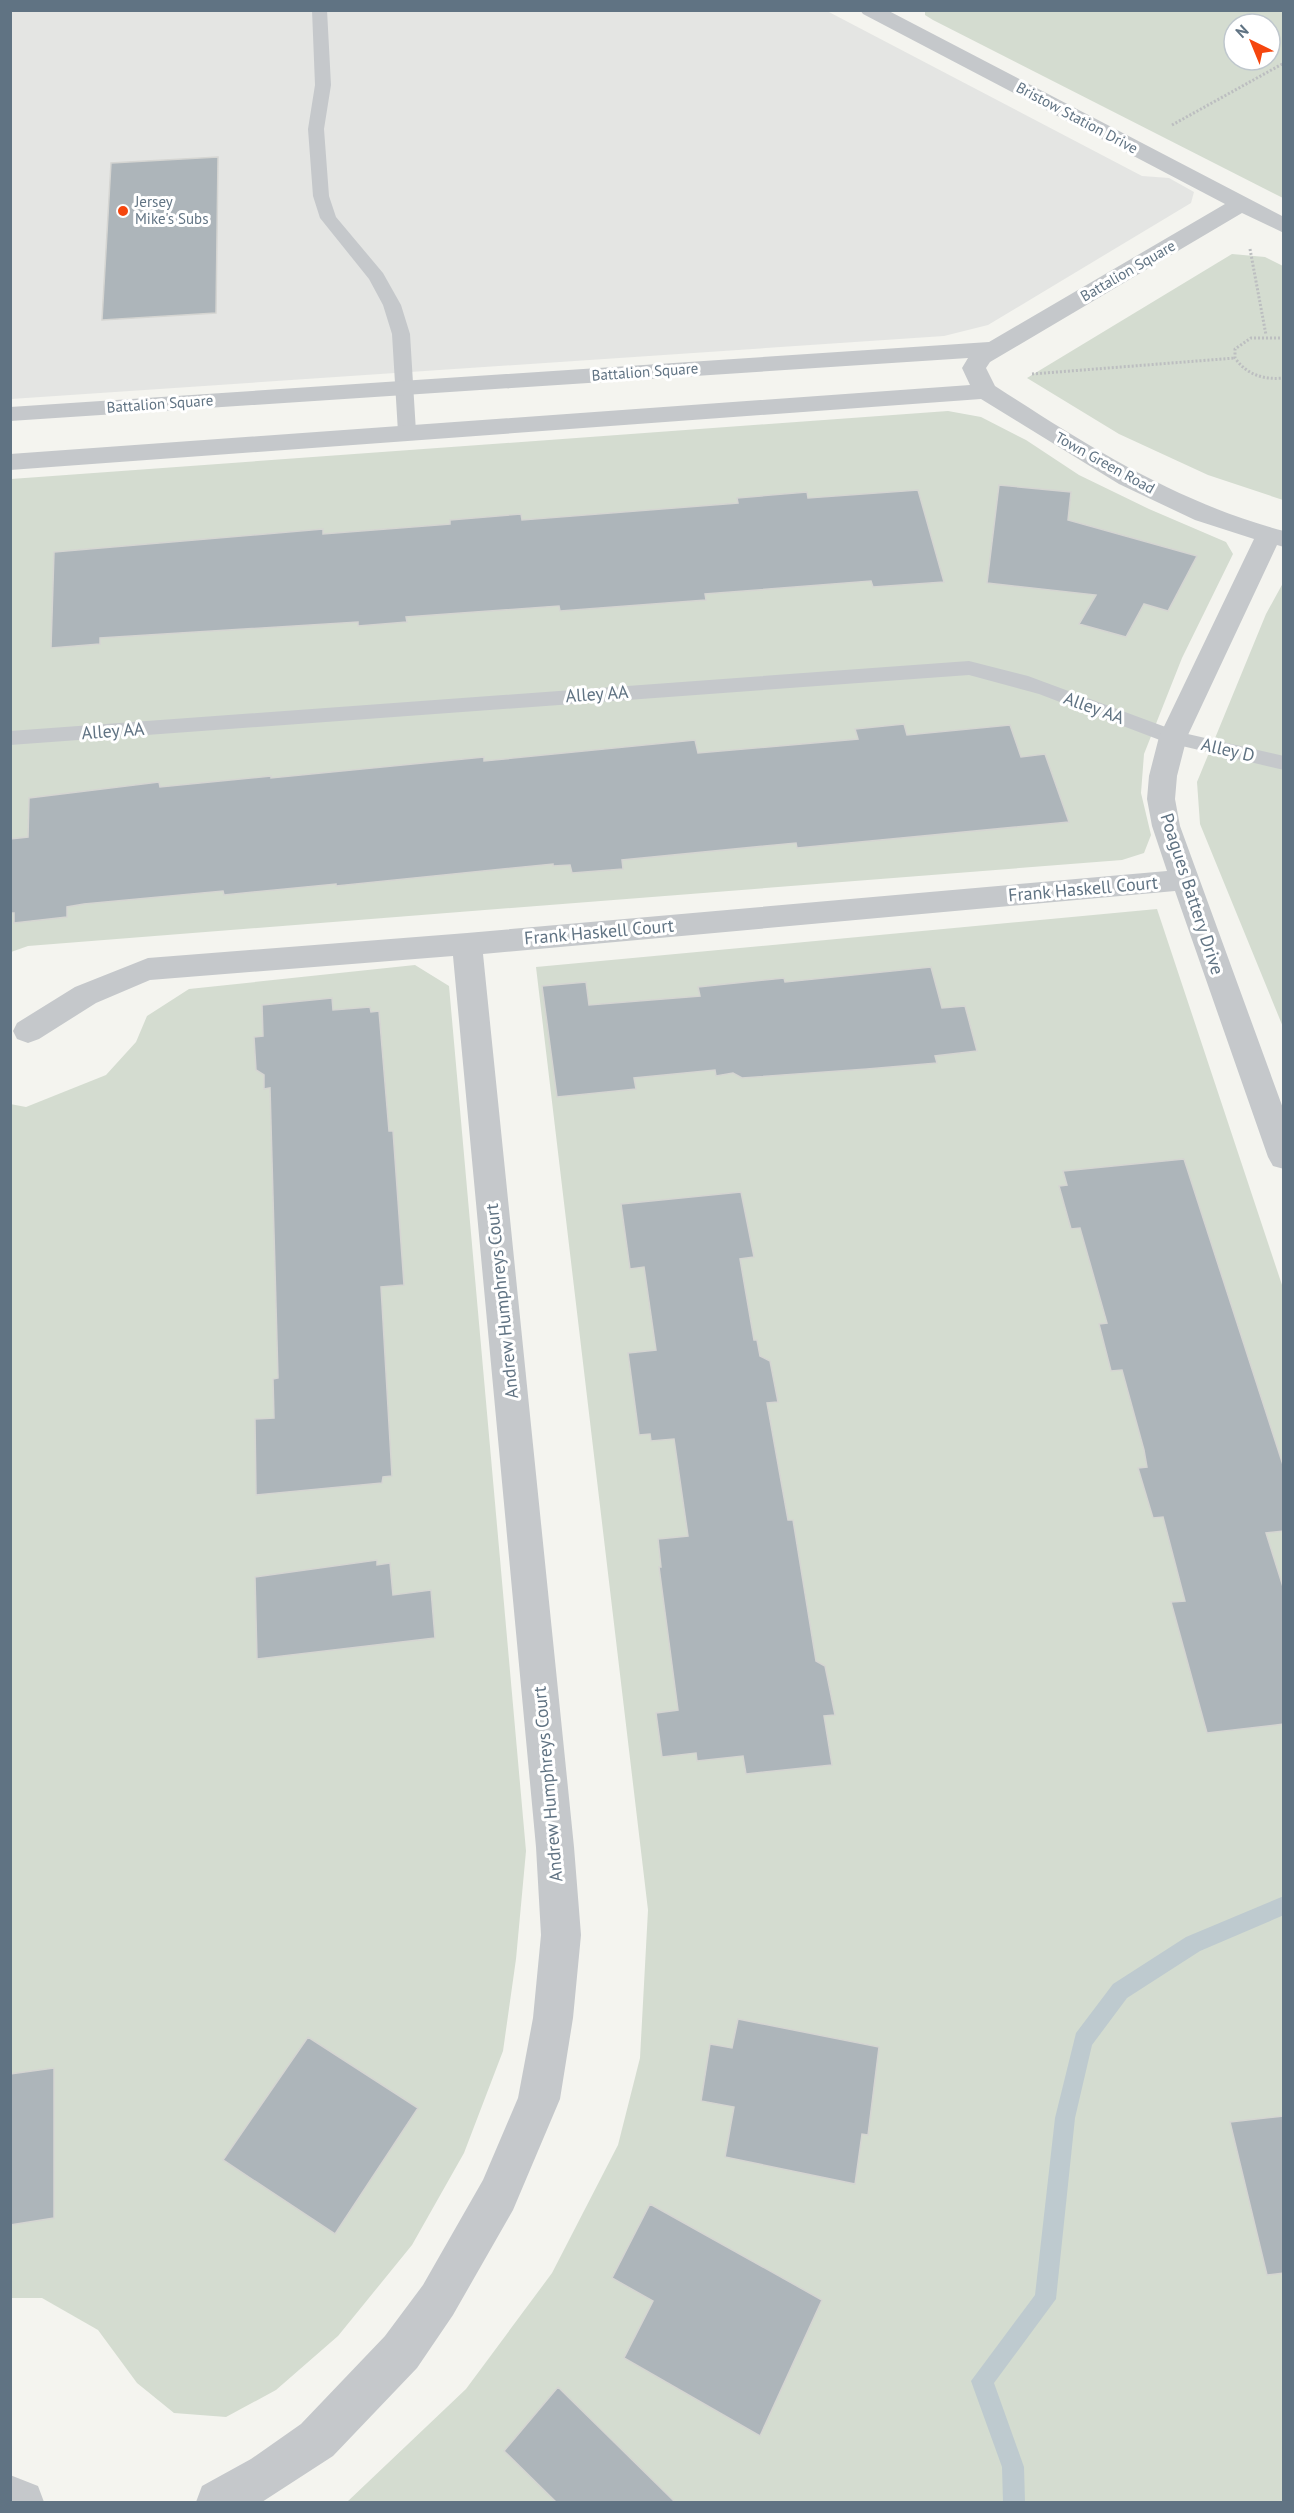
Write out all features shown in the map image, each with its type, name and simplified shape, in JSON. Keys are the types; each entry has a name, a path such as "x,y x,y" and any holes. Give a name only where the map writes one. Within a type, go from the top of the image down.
{"street":[{"name":"Bristow Station Drive","path":"870,10 1284,226"},
{"name":"Battalion Square","path":"10,414 994,349 1242,204"},
{"path":"10,462 407,432 981,384 974,368 981,357 994,349"},
{"name":"Town Green Road","path":"981,384 1086,456 1203,514 1276,538"},
{"name":"Poagues Battery Drive","path":"1276,538 1173,738 1163,776 1161,799 1166,826 1185,880 1273,1098 1284,1157"},
{"name":"Frank Haskell Court","path":"28,1031 68,1003 102,984 148,969 467,944 1185,880"},
{"name":"Andrew Humphreys Court","path":"218,2502 267,2475 317,2440 401,2352 438,2300 498,2195 539,2100 553,2018 561,1935 555,1847 467,944"},
{"path":"10,2497 22,2502"}],"lane":[{"path":"319,10 323,85 316,129 324,208 328,218 377,277 393,305 401,334 407,432"},
{"name":"Alley AA","path":"10,738 969,668 987,671 1060,695 1173,738"},
{"name":"Alley D","path":"1173,738 1284,763"}],"path":[{"path":"1132,147 1284,63"},
{"path":"1254,270 1266,335"},
{"path":"1284,338 1266,335 1254,337 1240,343 1235,358 1244,369 1258,376 1284,378"},
{"path":"981,384 1235,358"}],"shaded area":[{"path":"11,11 827,11 1142,176 1169,178 1194,192 1191,203 988,325 944,336 11,399"},
{"path":"925,11 1283,11 1283,198 925,15"},
{"path":"1232,254 1265,257 1283,266 1283,500 1208,475 1119,434 1027,378"},
{"path":"948,411 981,417 1026,440 1079,475 1149,509 1226,542 1233,554 1182,658 1144,754 1141,793 1151,835 1144,853 1122,860 28,946 11,952 11,479"},
{"path":"1283,583 1283,1027 1200,824 1197,782 1266,614"},
{"path":"1157,909 1283,1288 1283,2502 347,2502 466,2389 552,2273 618,2145 640,2058 648,1910 536,967"},
{"path":"415,965 449,986 526,1851 516,1959 503,2051 464,2153 412,2245 338,2336 276,2390 226,2417 174,2413 137,2383 98,2330 42,2298 11,2298 10,1104 26,1107 106,1075 136,1042 147,1016 189,989"}],"building":[{"path":"218,157 216,313 102,320 111,163"},
{"path":"999,485 1071,492 1068,520 1197,556 1168,611 1144,604 1126,637 1079,624 1096,595 987,583"},
{"path":"918,490 944,582 873,587 871,581 705,594 706,600 560,611 559,606 406,617 407,622 358,626 358,622 100,638 100,644 51,648 54,552 323,529 323,534 450,524 450,520 521,514 522,520 738,503 737,498 807,492 808,498"},
{"path":"904,724 907,735 1010,725 1021,757 1045,754 1069,822 797,848 796,843 622,860 623,869 572,873 570,865 553,866 553,864 336,886 336,884 224,895 223,891 84,904 67,907 67,917 14,923 14,913 10,913 10,839 28,837 29,798 159,782 160,787 484,757 484,761 695,740 698,753 858,739 855,729"},
{"path":"931,967 942,1008 965,1006 977,1051 935,1056 937,1063 867,1069 742,1078 733,1073 716,1076 715,1070 634,1078 636,1089 557,1097 542,986 586,982 589,1005 700,996 698,987 784,978 785,982"},
{"path":"332,998 333,1010 370,1007 371,1012 379,1011 389,1131 393,1131 404,1285 381,1287 392,1476 383,1477 382,1483 256,1495 255,1419 274,1418 273,1379 278,1378 270,1088 264,1089 264,1075 256,1070 254,1037 263,1036 262,1005"},
{"path":"1184,1159 1284,1468 1284,1531 1266,1533 1284,1590 1284,1724 1207,1733 1171,1602 1185,1601 1163,1517 1153,1518 1138,1468 1147,1467 1144,1450 1122,1370 1111,1371 1099,1324 1107,1323 1080,1228 1071,1229 1059,1186 1067,1185 1063,1171"},
{"path":"741,1192 754,1257 740,1259 754,1340 757,1340 760,1356 770,1361 778,1402 767,1403 788,1520 793,1520 816,1661 825,1666 835,1715 824,1716 832,1765 746,1774 743,1756 697,1761 696,1753 662,1757 656,1713 678,1710 659,1567 661,1567 658,1539 688,1536 674,1439 651,1441 650,1434 639,1435 628,1353 656,1350 644,1267 630,1269 621,1204"},
{"path":"377,1560 377,1565 390,1563 393,1595 431,1590 435,1638 257,1659 255,1577"},
{"path":"738,2019 879,2047 868,2135 862,2134 855,2184 725,2157 734,2107 701,2101 710,2044 732,2048"},
{"path":"308,2037 418,2108 335,2234 223,2160"},
{"path":"54,2068 54,2218 10,2225 10,2074"},
{"path":"1284,2116 1284,2273 1267,2275 1230,2122"},
{"path":"650,2204 822,2300 760,2436 624,2358 653,2301 612,2278"},
{"path":"558,2387 675,2502 556,2502 504,2451"}],"waterway":[{"path":"1014,2502 1013,2467 982,2381 1045,2299 1065,2118 1083,2040 1120,1991 1193,1944 1284,1905"}],"place":[{"name":"Jersey Mike's Subs","path":"123,211"}]}
